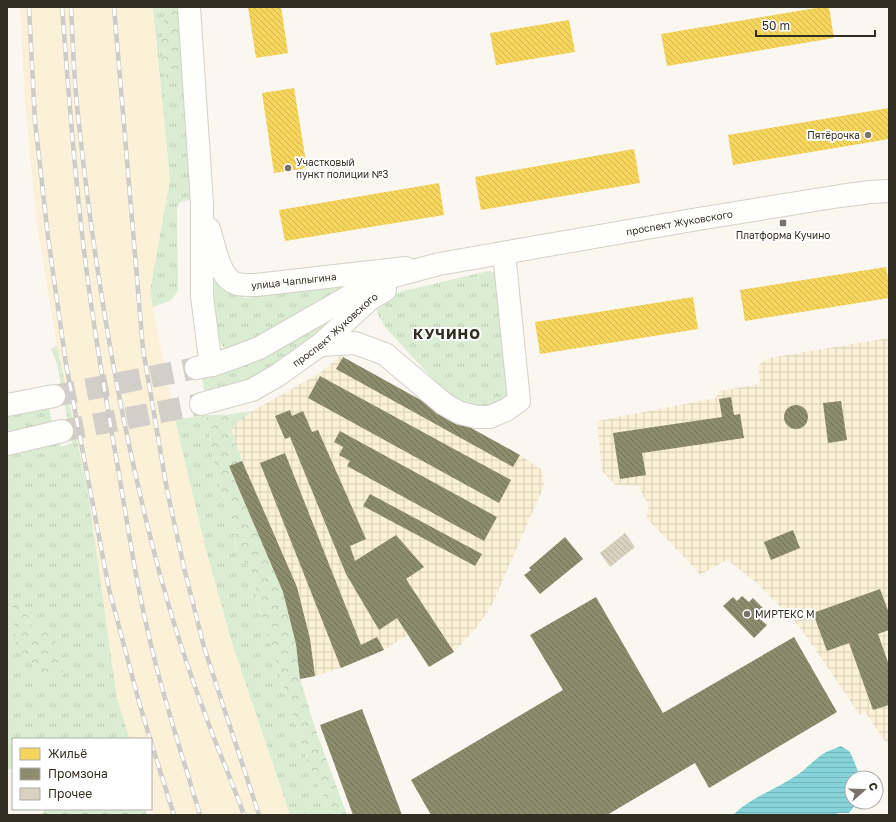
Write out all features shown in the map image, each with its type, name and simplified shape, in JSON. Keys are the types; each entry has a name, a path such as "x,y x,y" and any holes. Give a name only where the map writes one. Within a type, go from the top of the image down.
{"main road":[{"name":"улица Чаплыгина","path":"189,7 202,204 202,296 209,351 204,366"},
{"name":"проспект Жуковского","path":"204,366 245,354 274,340 364,288 392,277 439,264 698,219 840,196 889,191"},
{"name":"улица Чаплыгина","path":"202,204 219,262 226,275 232,282 240,285 256,285 439,264"},
{"path":"320,345 355,343 384,354 444,404 460,413 490,418 506,410 518,400 504,253"},
{"name":"проспект Жуковского","path":"201,404 252,390 283,372 320,345 370,299 380,292 401,282 471,259"},
{"path":"7,405 54,396"},
{"path":"7,444 62,431"}],"shaded area":[{"path":"20,7 153,7 170,180 150,291 175,420 206,550 232,643 290,815 154,815 152,810 152,738 130,738 117,699 88,493 57,346 37,226 25,104"},
{"path":"889,338 889,747 865,712 860,715 799,626 757,583 727,560 700,575 646,518 649,506 638,486 615,485 602,471 597,421 716,398 719,391 760,384 758,365 769,358"},
{"path":"340,356 520,455 542,470 544,486 491,607 477,627 454,652 429,667 408,635 384,650 341,668 300,679 296,644 229,466 242,460 230,428 252,411 320,373"}],"green space":[{"path":"153,7 168,7 166,10 184,78 192,199 180,202 177,208 178,290 172,300 153,307 150,291 170,180"},
{"path":"168,7 180,7 184,78 169,81 163,69 161,39 166,9"},
{"path":"210,244 231,293 246,298 308,290 371,278 229,352 222,346 213,319"},
{"path":"488,271 493,272 497,276 510,399 488,413 455,403 385,327 378,315 376,307 391,294"},
{"path":"354,305 268,374 206,398 201,373"},
{"path":"57,346 88,493 117,699 130,738 12,738 12,768 7,770 7,454 57,439 61,447 72,443 57,364 51,349","holes":["20,599 35,634 52,630 40,681 30,660"]},
{"path":"48,402 53,426 7,437 7,410"},
{"path":"252,411 231,428 242,461 229,467 283,592 296,644 300,679 315,728 347,815 331,815 307,760 257,603 254,576 235,550 233,523 216,471 206,415 225,415"},
{"path":"206,415 216,471 233,523 235,550 254,576 257,603 307,760 331,815 290,815 232,643 206,550 175,420"},
{"path":"20,599 35,634 52,629 64,675 40,681 30,660 16,647 12,601"},
{"path":"46,810 145,810 147,815 41,815"}],"water":[{"path":"841,746 849,751 858,770 844,770 844,810 851,810 849,813 838,813 834,815 733,815 754,799 798,774 826,752"}],"building: Жильё":[{"path":"248,7 281,7 288,53 256,58"},
{"path":"829,7 834,38 667,66 661,34"},
{"path":"569,20 575,52 496,65 490,33"},
{"path":"294,88 307,168 274,173 262,93"},
{"path":"889,108 889,139 733,165 728,135"},
{"path":"634,149 640,183 481,210 475,177"},
{"path":"439,183 444,215 285,241 279,210"},
{"path":"886,267 889,284 889,298 745,321 740,290"},
{"path":"693,297 698,329 540,354 535,322"}],"building: Промзона":[{"path":"343,357 520,455 513,467 336,369"},
{"path":"320,376 511,480 499,503 308,398"},
{"path":"731,397 734,415 740,414 744,438 642,453 646,475 620,479 613,433 722,417 719,399"},
{"path":"841,401 847,440 828,443 823,403"},
{"path":"796,405 805,408 808,417 805,426 796,429 787,426 784,417 787,408"},
{"path":"290,410 292,416 303,411 312,432 318,430 366,539 350,546 355,561 396,535 424,567 406,579 454,652 429,667 397,618 379,630 346,574 290,437 285,439 275,416"},
{"path":"340,431 497,517 484,541 347,466 350,461 339,455 343,447 334,442"},
{"path":"285,453 361,645 377,637 384,650 341,668 260,463"},
{"path":"242,461 297,587 310,639 315,676 300,679 296,644 283,592 229,466"},
{"path":"370,494 482,554 475,566 363,506"},
{"path":"793,530 800,548 771,560 764,542"},
{"path":"565,537 583,559 540,594 524,575 531,570 529,568"},
{"path":"880,589 889,613 889,630 878,634 889,665 889,705 873,710 849,643 827,651 813,613"},
{"name":"МИРТЕКС М","path":"742,596 749,602 753,598 766,611 759,618 767,625 754,638 723,606 733,597 737,601"},
{"path":"596,597 663,713 794,637 837,712 709,788 695,763 607,815 431,815 411,780 563,690 530,635"},
{"path":"362,709 402,815 353,815 320,725"}],"building: Прочее":[{"path":"625,533 635,547 610,567 600,553"}],"tunnel":[{"path":"54,396 196,368"},
{"path":"62,431 201,404"}],"railway":[{"path":"29,7 35,121 48,237 66,364 109,589 150,738"},
{"path":"62,7 73,149 86,263 99,354 130,541 143,609 158,673 200,815"},
{"path":"71,7 77,109 85,180 110,349 132,460 159,571 180,643 192,679 244,815"},
{"path":"114,7 143,349 167,490 185,572 204,647 259,815"},
{"path":"152,745 174,815"}],"place":[{"name":"Пятёрочка","path":"868,135"},
{"name":"Участковый пункт полиции №3","path":"288,168"},
{"name":"Платформа Кучино","path":"783,223"},
{"name":"МИРТЕКС М","path":"747,614"}],"district":[{"name":"КУЧИНО","path":"447,334"}]}
